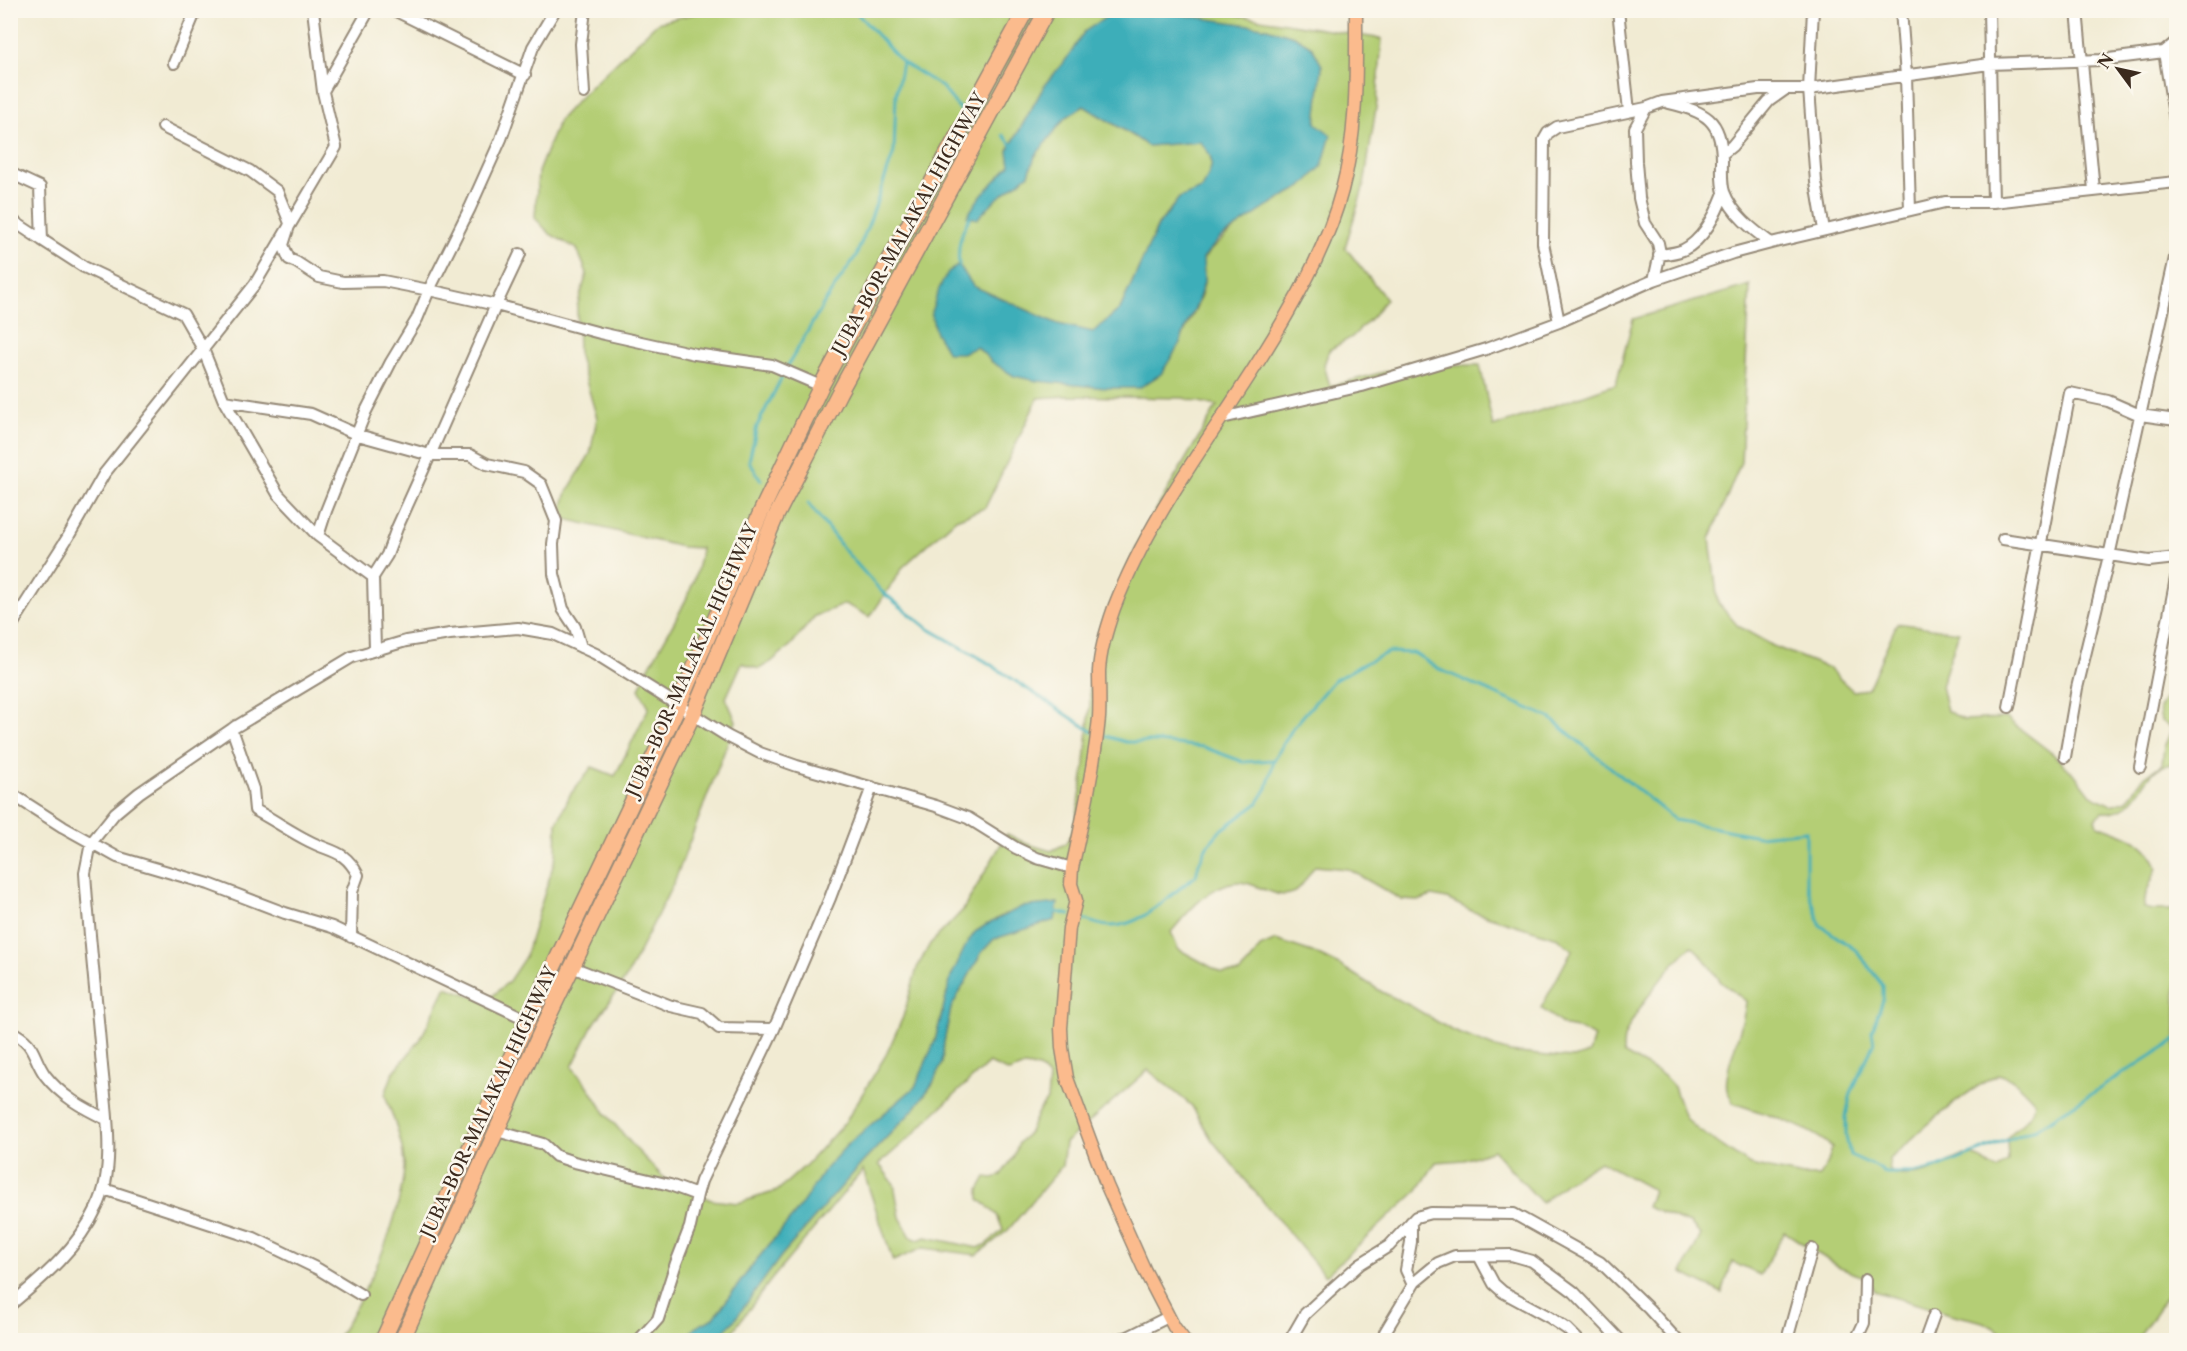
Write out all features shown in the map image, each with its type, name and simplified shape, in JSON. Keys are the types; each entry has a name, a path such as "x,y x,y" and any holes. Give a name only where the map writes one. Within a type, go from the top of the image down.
{"highway":[{"name":"JUBA-BOR-MALAKAL HIGHWAY","path":"382,1341 528,1020 679,704 761,512 821,386 1026,10"},
{"name":"JUBA-BOR-MALAKAL HIGHWAY","path":"402,1341 496,1131 693,714 781,508 839,393 1047,10"}],"main road":[{"path":"1184,1341 1152,1287 1107,1186 1067,1078 1061,1028 1069,928 1076,900 1071,884 1072,868 1095,752 1102,648 1114,609 1147,537 1191,464 1263,357 1309,275 1334,218 1353,136 1356,100 1356,10"}],"street":[{"path":"174,63 196,10"},
{"path":"10,628 57,556 104,474 255,284 336,147 323,92 313,10"},
{"path":"323,92 369,10"},
{"path":"394,10 525,75"},
{"path":"318,536 326,510 366,411 391,362 417,319 470,208 501,139 525,75 533,46 555,10"},
{"path":"584,93 581,44 585,10"},
{"path":"1618,10 1629,111"},
{"path":"1813,10 1809,89 1816,182 1824,230"},
{"path":"1901,10 1911,210"},
{"path":"1989,10 1994,202"},
{"path":"2077,10 2094,190"},
{"path":"1559,322 1543,243 1544,140 1548,133 1557,127 1646,108 1662,102 1758,89 1809,89 1989,64 2080,60 2164,52 2176,42"},
{"path":"2164,52 2176,127"},
{"path":"1722,154 1732,146 1769,101 1786,89"},
{"path":"1662,102 1687,108 1711,119 1720,133 1722,183 1728,202 1750,228 1771,243"},
{"path":"1646,108 1635,128 1636,162 1639,198 1645,223 1658,243 1659,255 1654,280"},
{"path":"163,127 250,171 277,191 290,223 283,245 289,259 319,277 343,282 383,282 429,290 600,333 695,354 772,365 821,386"},
{"path":"10,173 40,187 42,240"},
{"path":"1222,418 1371,384 1486,349 1559,322 1654,280 1733,253 1771,243 1945,202 1994,202 2176,182"},
{"path":"1659,255 1680,252 1693,244 1709,224 1724,193"},
{"path":"10,219 84,267 183,315 203,349 224,402 278,494 318,536 373,577"},
{"path":"2066,757 2077,688 2109,556 2176,253"},
{"path":"10,1305 58,1263 85,1229 98,1207 104,1189 107,1161 106,1119 85,873 91,843 115,813 139,793 278,697 375,649 373,577 387,555 520,254"},
{"path":"2009,707 2070,393 2108,401 2140,415 2176,420"},
{"path":"224,402 311,414 358,435 430,455 470,455 487,464 524,472 541,484 556,521 553,544 554,574 563,609 575,627 581,647"},
{"path":"2002,539 2149,561 2176,558"},
{"path":"2140,767 2176,584"},
{"path":"232,729 352,657 406,641 450,634 518,628 553,634 581,647 630,673 727,736 760,753 936,806 968,818 1016,849 1072,868"},
{"path":"232,729 253,789 255,810 310,842 337,852 350,861 358,875 352,892 351,937"},
{"path":"639,1341 658,1319 690,1227 701,1181 774,1029 830,898 872,787"},
{"path":"10,793 117,857 209,884 285,913 332,927 528,1020"},
{"path":"573,967 671,1006 702,1013 719,1028 774,1029"},
{"path":"10,1031 31,1046 45,1074 72,1102 106,1119"},
{"path":"496,1131 543,1144 556,1156 574,1162 670,1185 697,1195"},
{"path":"104,1189 254,1238 318,1269 361,1295"},
{"path":"1290,1341 1305,1314 1360,1264 1389,1246 1416,1217 1431,1213 1514,1214 1600,1262 1641,1300 1677,1341"},
{"path":"1411,1222 1412,1242 1406,1270 1413,1285"},
{"path":"1787,1341 1812,1249"},
{"path":"1383,1341 1385,1332 1413,1285 1438,1263 1455,1256 1511,1255 1532,1261 1574,1292 1620,1341"},
{"path":"1479,1256 1494,1284 1503,1292 1567,1329 1578,1341"},
{"path":"1856,1341 1864,1323 1865,1280"},
{"path":"1924,1341 1934,1315"},
{"path":"1114,1341 1128,1337 1168,1317"},
{"path":"1561,1341 1567,1329"}],"green space":[{"path":"699,10 1130,11 1108,16 1084,32 1069,56 1046,83 1008,150 1010,165 996,181 977,219 995,200 1029,174 1035,156 1065,118 1084,106 1147,146 1200,142 1209,154 1211,170 1202,189 1179,198 1158,225 1120,309 1093,332 1058,324 973,286 958,265 962,353 977,347 992,362 1179,345 1202,291 1203,259 1249,218 1302,187 1316,123 1322,66 1312,47 1294,36 1263,27 1143,11 1223,11 1382,39 1377,101 1364,185 1345,247 1386,299 1352,337 1329,350 1324,365 1330,386 1408,366 1480,365 1493,427 1616,384 1633,319 1750,285 1741,462 1710,539 1718,603 1738,626 1773,646 1828,668 1853,691 1868,689 1897,623 1959,632 1941,686 1947,711 1964,720 2006,718 2053,754 2078,778 2091,795 2111,805 2127,800 2143,778 2162,764 2164,747 2172,729 2161,721 2159,708 2167,694 2176,694 2176,765 2164,765 2156,770 2126,806 2116,811 2102,812 2096,819 2098,825 2134,839 2148,850 2153,858 2157,868 2146,893 2144,908 2176,910 2176,1282 2137,1340 2014,1340 1984,1322 1874,1291 1867,1278 1840,1268 1785,1232 1760,1275 1732,1262 1722,1293 1682,1273 1701,1235 1690,1224 1647,1207 1653,1190 1600,1161 1565,1183 1542,1203 1493,1150 1464,1160 1436,1162 1418,1190 1325,1276 1212,1140 1192,1106 1148,1070 1065,1143 1062,1166 1008,1230 977,1255 923,1248 893,1261 863,1170 771,1280 726,1340 710,1340 723,1332 781,1256 862,1163 915,1108 933,1083 942,1063 951,1008 982,952 994,939 1055,920 1057,903 1005,914 975,932 951,977 935,1041 915,1087 847,1145 795,1214 754,1263 714,1318 696,1327 684,1340 336,1340 368,1285 385,1246 398,1205 404,1173 403,1153 385,1095 393,1073 420,1040 446,987 487,1001 509,981 525,957 556,856 557,823 570,795 592,767 615,776 649,707 639,689 684,603 698,567 701,548 682,547 565,519 563,505 567,492 590,454 597,418 578,353 577,307 587,273 577,249 550,234 535,218 538,172 559,120 657,23 697,13","holes":["1066,396 1183,398 1217,406 1147,525 1098,633 1089,675 1090,704 1085,763 1077,816 1071,835 1065,844 1051,851 1027,844 1007,834 963,910 930,944 917,968 903,1017 886,1055 846,1121 807,1164 777,1191 738,1203 711,1200 666,1180 605,1113 588,1086 572,1067 592,1027 627,976 675,880 736,721 726,698 742,663 759,669 791,645 815,616 845,604 870,617 903,567 956,519 985,508 1038,398","1315,866 1348,869 1402,900 1418,901 1432,896 1447,899 1474,912 1558,938 1572,950 1541,1008 1566,1027 1582,1030 1594,1037 1589,1053 1574,1058 1558,1057 1509,1052 1494,1047 1451,1030 1382,992 1341,966 1312,952 1276,940 1260,947 1239,973 1222,973 1178,949 1171,932 1200,901 1218,888 1227,884 1244,882 1284,895 1300,887","1692,946 1721,982 1746,1001 1728,1071 1727,1090 1733,1103 1798,1126 1832,1147 1828,1162 1820,1176 1803,1176 1750,1165 1697,1129 1685,1118 1674,1087 1663,1075 1623,1053 1624,1038 1635,1016 1654,989","989,1063 1009,1072 1024,1066 1039,1068 1049,1078 1047,1100 1038,1112 1029,1132 1019,1143 1013,1158 1000,1176 986,1177 979,1190 979,1199 997,1215 1003,1230 978,1248 926,1237 918,1240 911,1237 900,1217 894,1184 879,1164","1998,1074 2014,1082 2035,1102 2032,1113 2007,1138 2008,1161 1997,1170 1979,1158 1967,1155 1918,1174 1903,1175 1890,1171 1889,1159 1942,1112"]}],"water":[{"path":"1130,10 1161,12 1263,27 1294,36 1312,47 1322,66 1316,123 1331,135 1322,166 1302,187 1279,199 1220,238 1203,258 1204,282 1179,345 1161,374 1139,388 1106,388 1037,381 1014,376 992,362 977,347 962,353 948,353 935,331 931,312 948,272 959,265 973,286 1058,324 1093,332 1120,309 1158,226 1179,198 1202,189 1212,164 1206,148 1200,142 1147,146 1084,106 1065,118 1035,156 1029,174 995,200 977,219 967,216 979,198 1010,165 1008,151 1046,83 1069,56 1084,32 1108,16"},
{"path":"1058,903 1055,920 994,939 982,952 951,1008 942,1063 933,1083 915,1108 862,1163 781,1256 733,1322 710,1340 684,1340 696,1327 714,1318 754,1263 795,1214 826,1168 847,1145 915,1087 935,1041 951,977 966,945 975,932 1021,907"}],"waterway":[{"path":"854,10 902,62 942,87 961,111"},
{"path":"787,367 824,303 856,256 871,218 894,152 896,95 902,62"},
{"path":"1003,135 1013,146"},
{"path":"959,265 960,239 971,215"},
{"path":"761,480 749,461 757,426 784,373"},
{"path":"808,503 846,552 881,591 929,629 985,661 1093,732"},
{"path":"1076,917 1108,926 1133,921 1144,916 1196,876 1207,846 1220,831 1257,804 1267,788 1274,760 1293,728 1333,681 1389,652 1414,653 1439,669 1550,718 1675,820 1758,836 1806,831 1806,882 1820,925 1857,951 1883,986 1883,1000 1872,1031 1874,1043 1851,1093 1846,1116 1846,1136 1850,1155 1885,1173 1914,1173 1939,1167 2036,1129 2176,1040"},
{"path":"1099,734 1126,742 1157,742 1203,747 1244,762 1274,760"},
{"path":"1053,911 1070,915"}]}
